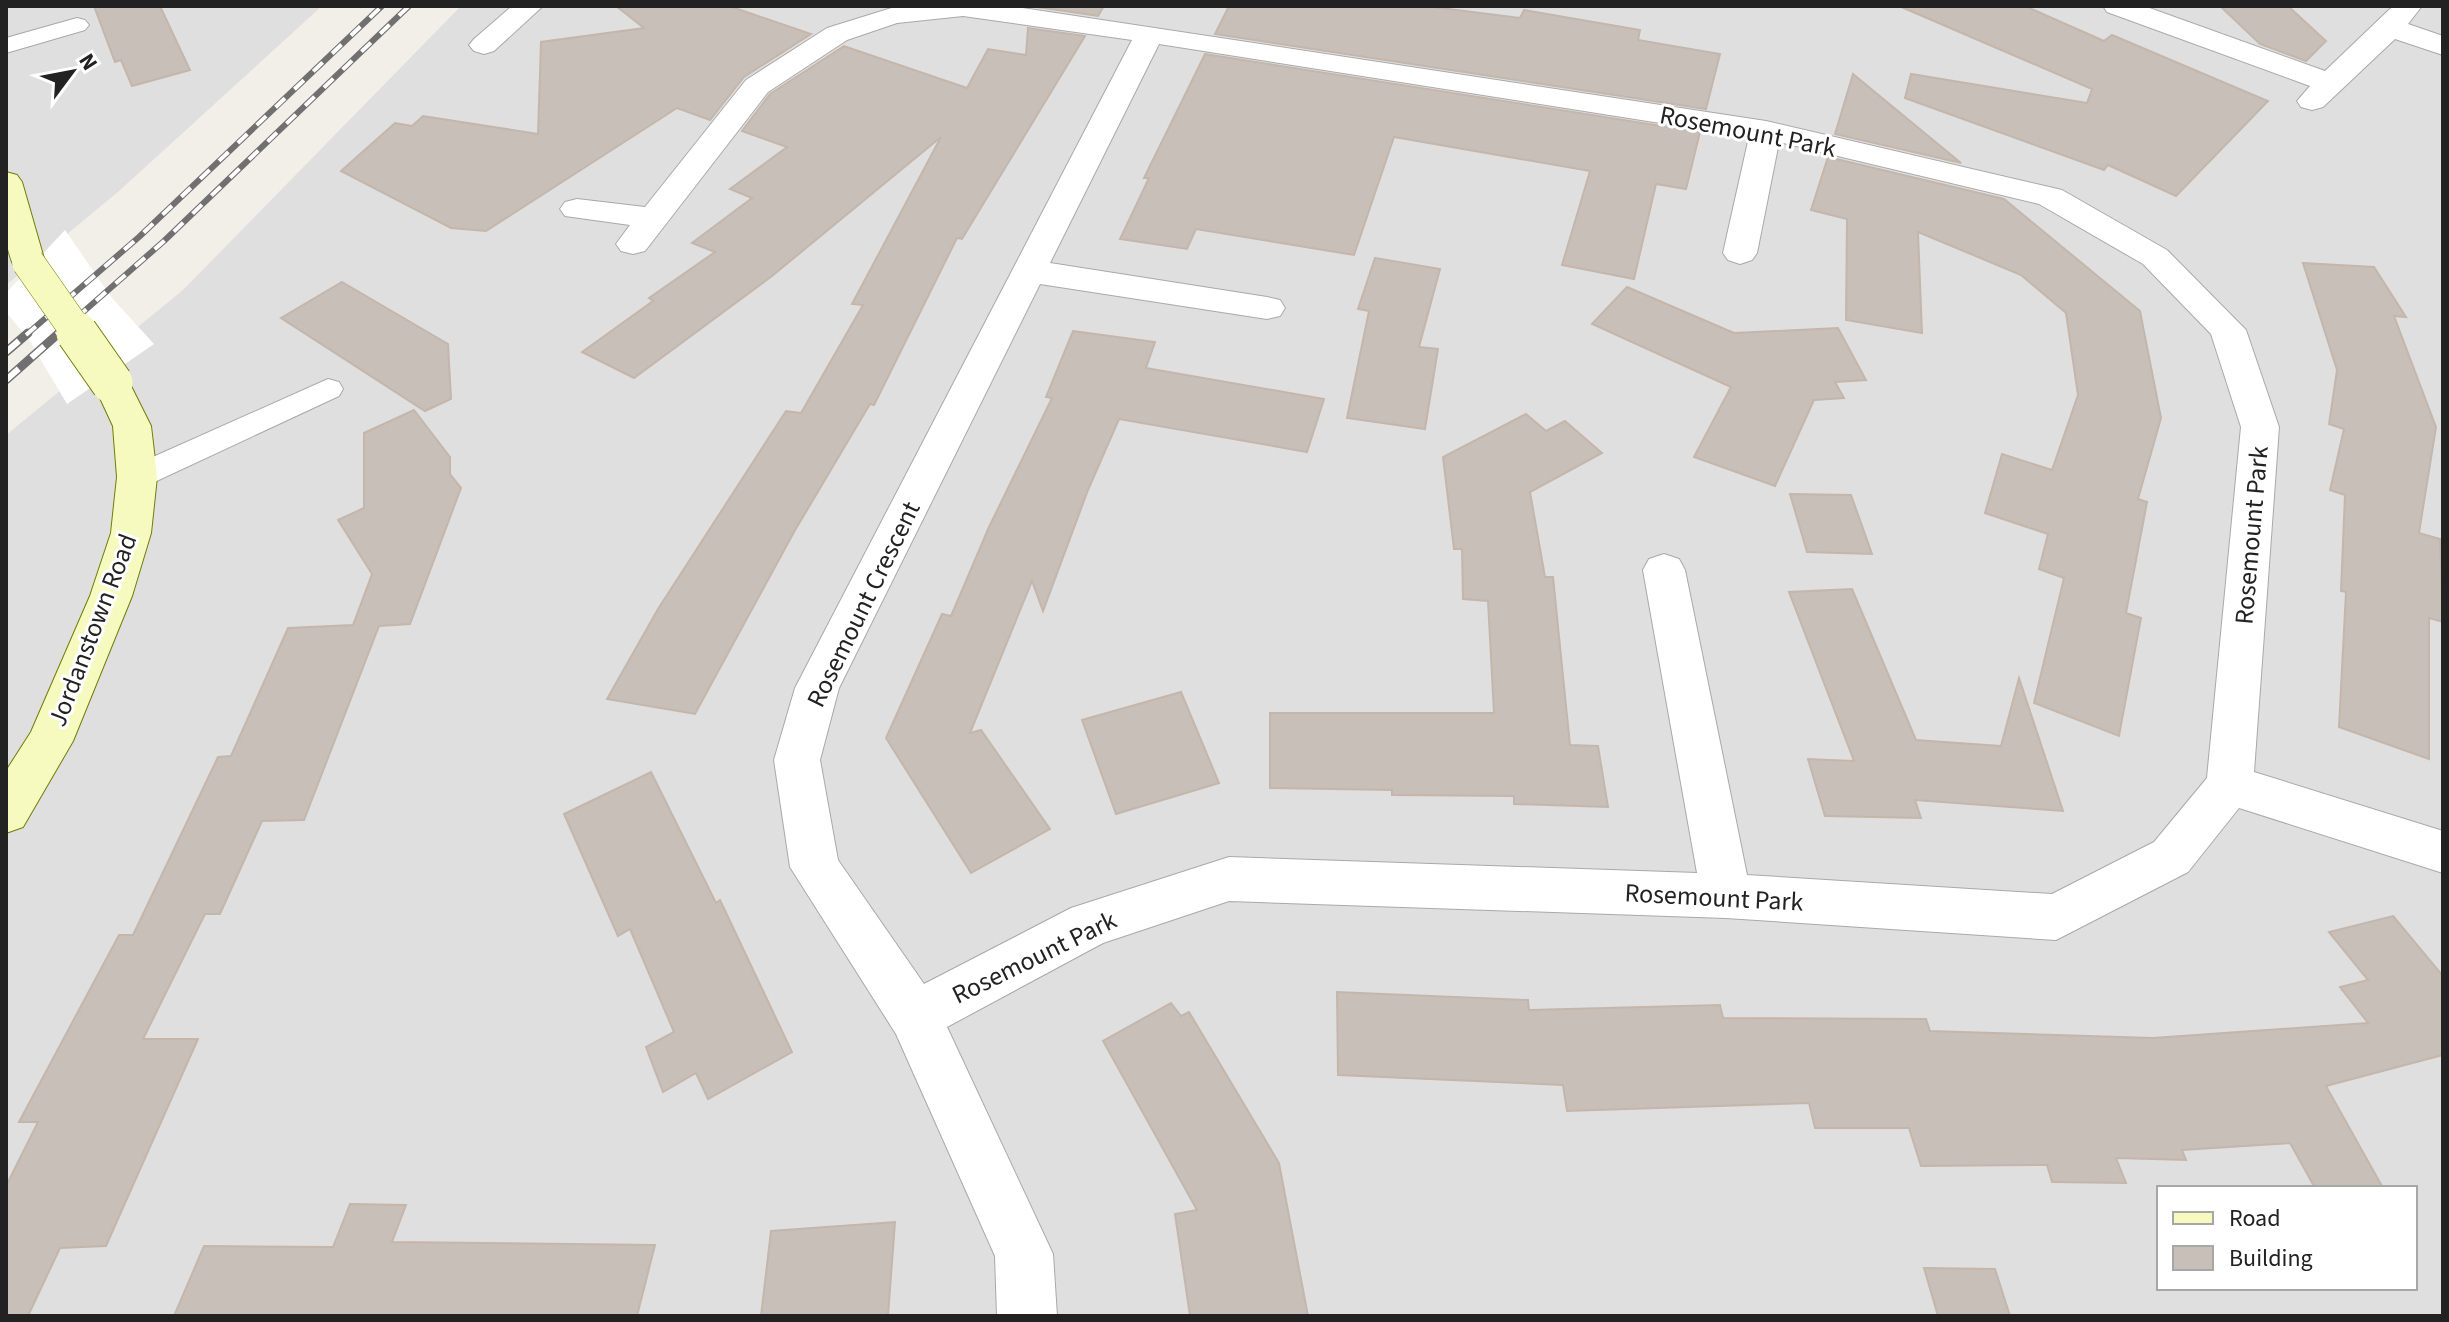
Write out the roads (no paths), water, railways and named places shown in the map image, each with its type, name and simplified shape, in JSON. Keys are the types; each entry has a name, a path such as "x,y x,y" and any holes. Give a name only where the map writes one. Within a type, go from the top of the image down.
{"street":[{"path":"484,45 529,6"},
{"path":"2117,6 2320,92 2400,17 2443,46"},
{"name":"Rosemount Park","path":"577,209 642,231 757,86 837,34 893,15 963,8 1766,130 2050,197 2155,257 2228,330 2260,427 2230,785 2171,857 2056,917 1726,896 1229,879 1089,924 915,1016"},
{"name":"Rosemount Crescent","path":"1027,1316 1024,1254 915,1016 815,867 797,760 817,688 1150,34"},
{"path":"1740,253 1766,130"},
{"name":"Jordanstown Road","path":"6,182 28,262 112,383 132,426 137,477 131,533 111,596 50,741 6,812"},
{"path":"1029,271 1267,308"},
{"path":"1664,570 1726,896"},
{"path":"2230,785 2443,852"}],"lane":[{"path":"6,46 77,25"},
{"path":"137,477 328,389"}],"railway":[{"path":"26,335 139,237 382,6"},
{"path":"57,335 164,241 409,6"},
{"path":"6,352 28,333"},
{"path":"6,380 59,333"}]}
